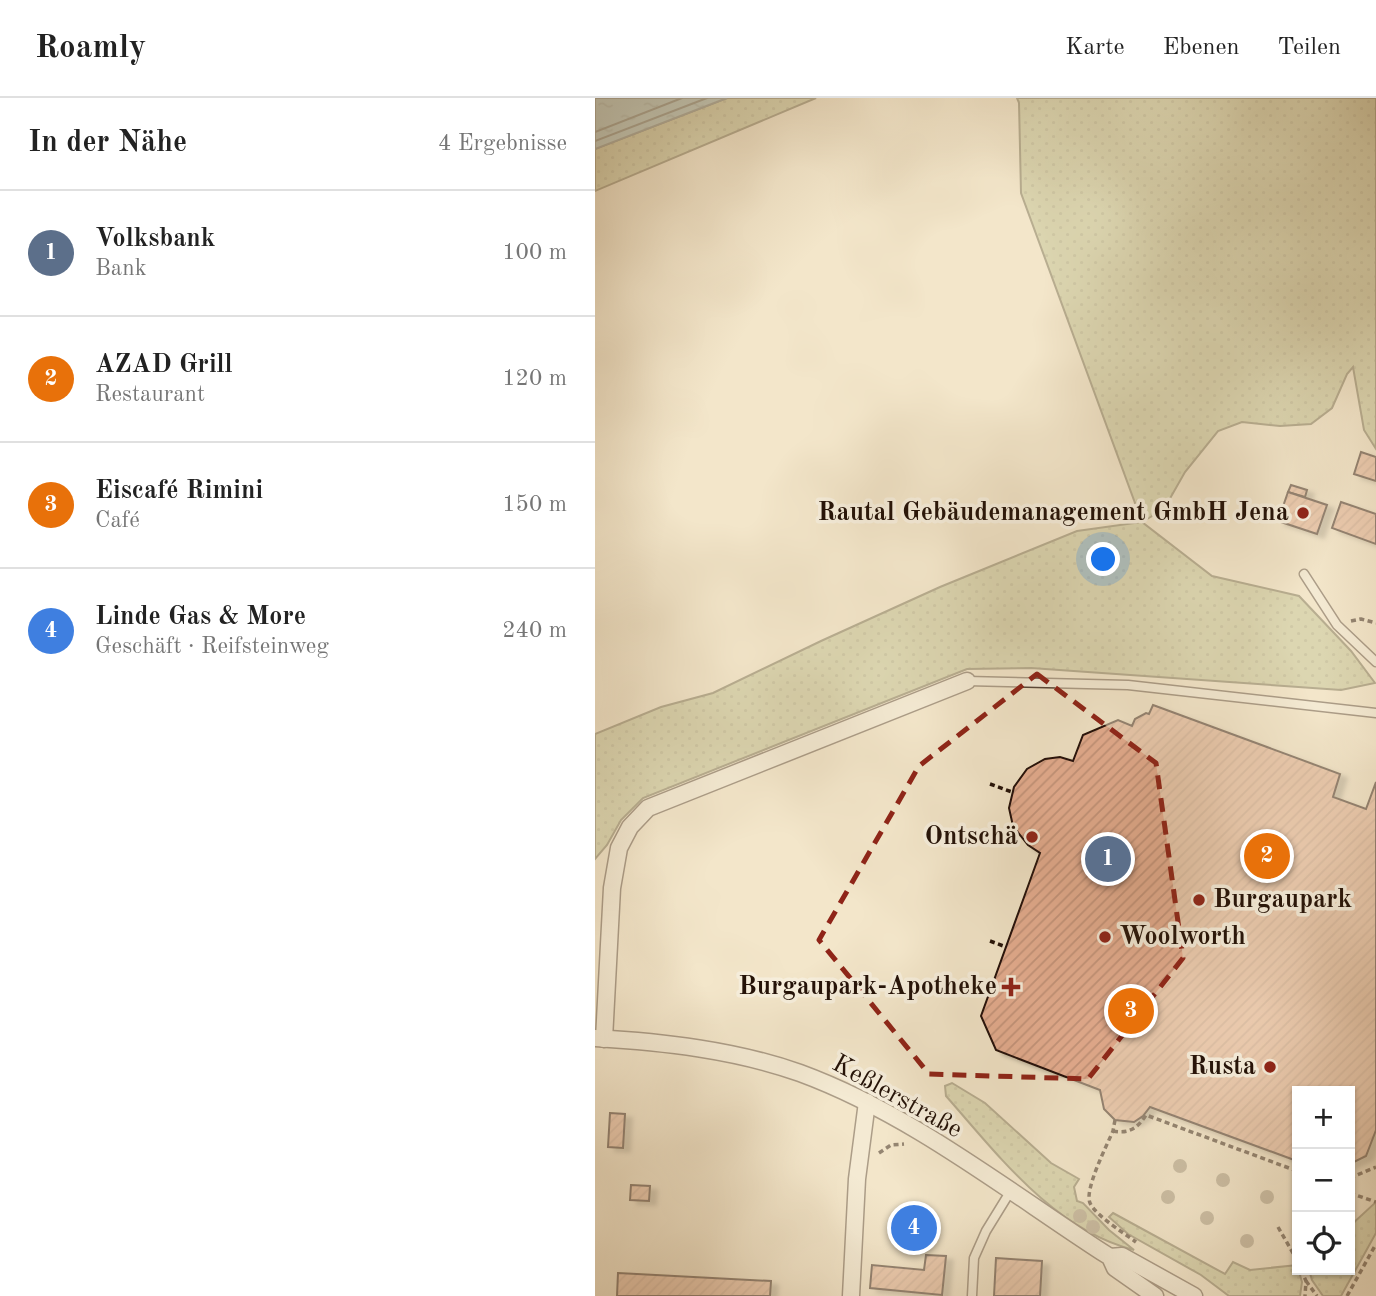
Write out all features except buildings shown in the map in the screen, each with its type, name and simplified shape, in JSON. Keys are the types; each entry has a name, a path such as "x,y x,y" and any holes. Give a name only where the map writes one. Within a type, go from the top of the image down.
{"street":[{"path":"599,1038 612,888 619,848 630,827 648,808 967,681"},
{"name":"Keßlerstraße","path":"599,1038 685,1047 765,1063 800,1073 867,1102 1110,1257 1115,1268 1155,1296"},
{"path":"851,1296 859,1166 867,1102"},
{"name":"Keßlerstraße","path":"1110,1257 1122,1256 1194,1296"}],"lane":[{"path":"1304,574 1337,625 1376,662"},
{"path":"967,681 1128,685 1376,713"},
{"path":"972,1296 974,1258 986,1231 1010,1192"}],"path":[{"path":"1337,625 1361,619 1376,623"},
{"path":"990,784 1013,792"},
{"path":"990,941 1006,947"},
{"path":"1113,1131 1133,1130 1141,1124 1146,1115 1292,1169"},
{"path":"1115,1120 1088,1191 1090,1203 1109,1222 1136,1242"},
{"path":"859,1166 886,1147 907,1144"},
{"path":"1355,1176 1376,1167"},
{"path":"1355,1196 1376,1202"},
{"path":"1278,1227 1292,1251"},
{"path":"1347,1296 1376,1244"},
{"path":"1303,1275 1317,1296"},
{"path":"1305,1296 1306,1281"}],"highlighted area":[{"path":"1037,674 1156,763 1183,958 1088,1079 929,1074 819,940 919,766"}],"green space":[{"path":"727,98 816,98 595,191 595,149"},
{"path":"1017,98 1376,98 1376,449 1364,430 1353,367 1347,374 1332,408 1311,424 1280,426 1242,422 1218,431 1185,472 1164,509 1142,522 1021,193"},
{"path":"1142,522 1212,576 1299,596 1351,651 1375,683 1341,690 1031,668 967,669 643,798 621,820 607,845 595,859 595,734 661,707 713,693 940,587 1077,531"},
{"path":"952,1083 985,1103 1051,1163 1079,1179 1074,1187 1077,1201 1083,1203 1109,1230 1134,1250 1105,1240 1078,1226 1030,1188 946,1096 945,1086"},
{"path":"1376,1202 1376,1233 1355,1271 1355,1221"},
{"path":"1113,1213 1225,1274 1233,1262 1250,1270 1292,1266 1292,1275 1300,1275 1302,1282 1300,1296 1229,1296 1201,1275 1128,1234 1109,1217"},
{"path":"1310,1275 1353,1275 1341,1296 1323,1296"}],"water":[{"path":"595,98 727,98 595,149"}],"place":[{"name":"Rautal Gebäudemanagement GmbH Jena","path":"1303,513"},
{"name":"Ontschä","path":"1032,837"},
{"name":"AZAD Grill","path":"1267,856"},
{"name":"Volksbank","path":"1108,859"},
{"name":"Burgaupark","path":"1199,900"},
{"name":"Woolworth","path":"1105,937"},
{"name":"Burgaupark-Apotheke","path":"1011,987"},
{"name":"Eiscafé Rimini","path":"1131,1011"},
{"name":"Rusta","path":"1270,1067"},
{"name":"Linde Gas & More","path":"914,1228"}]}
